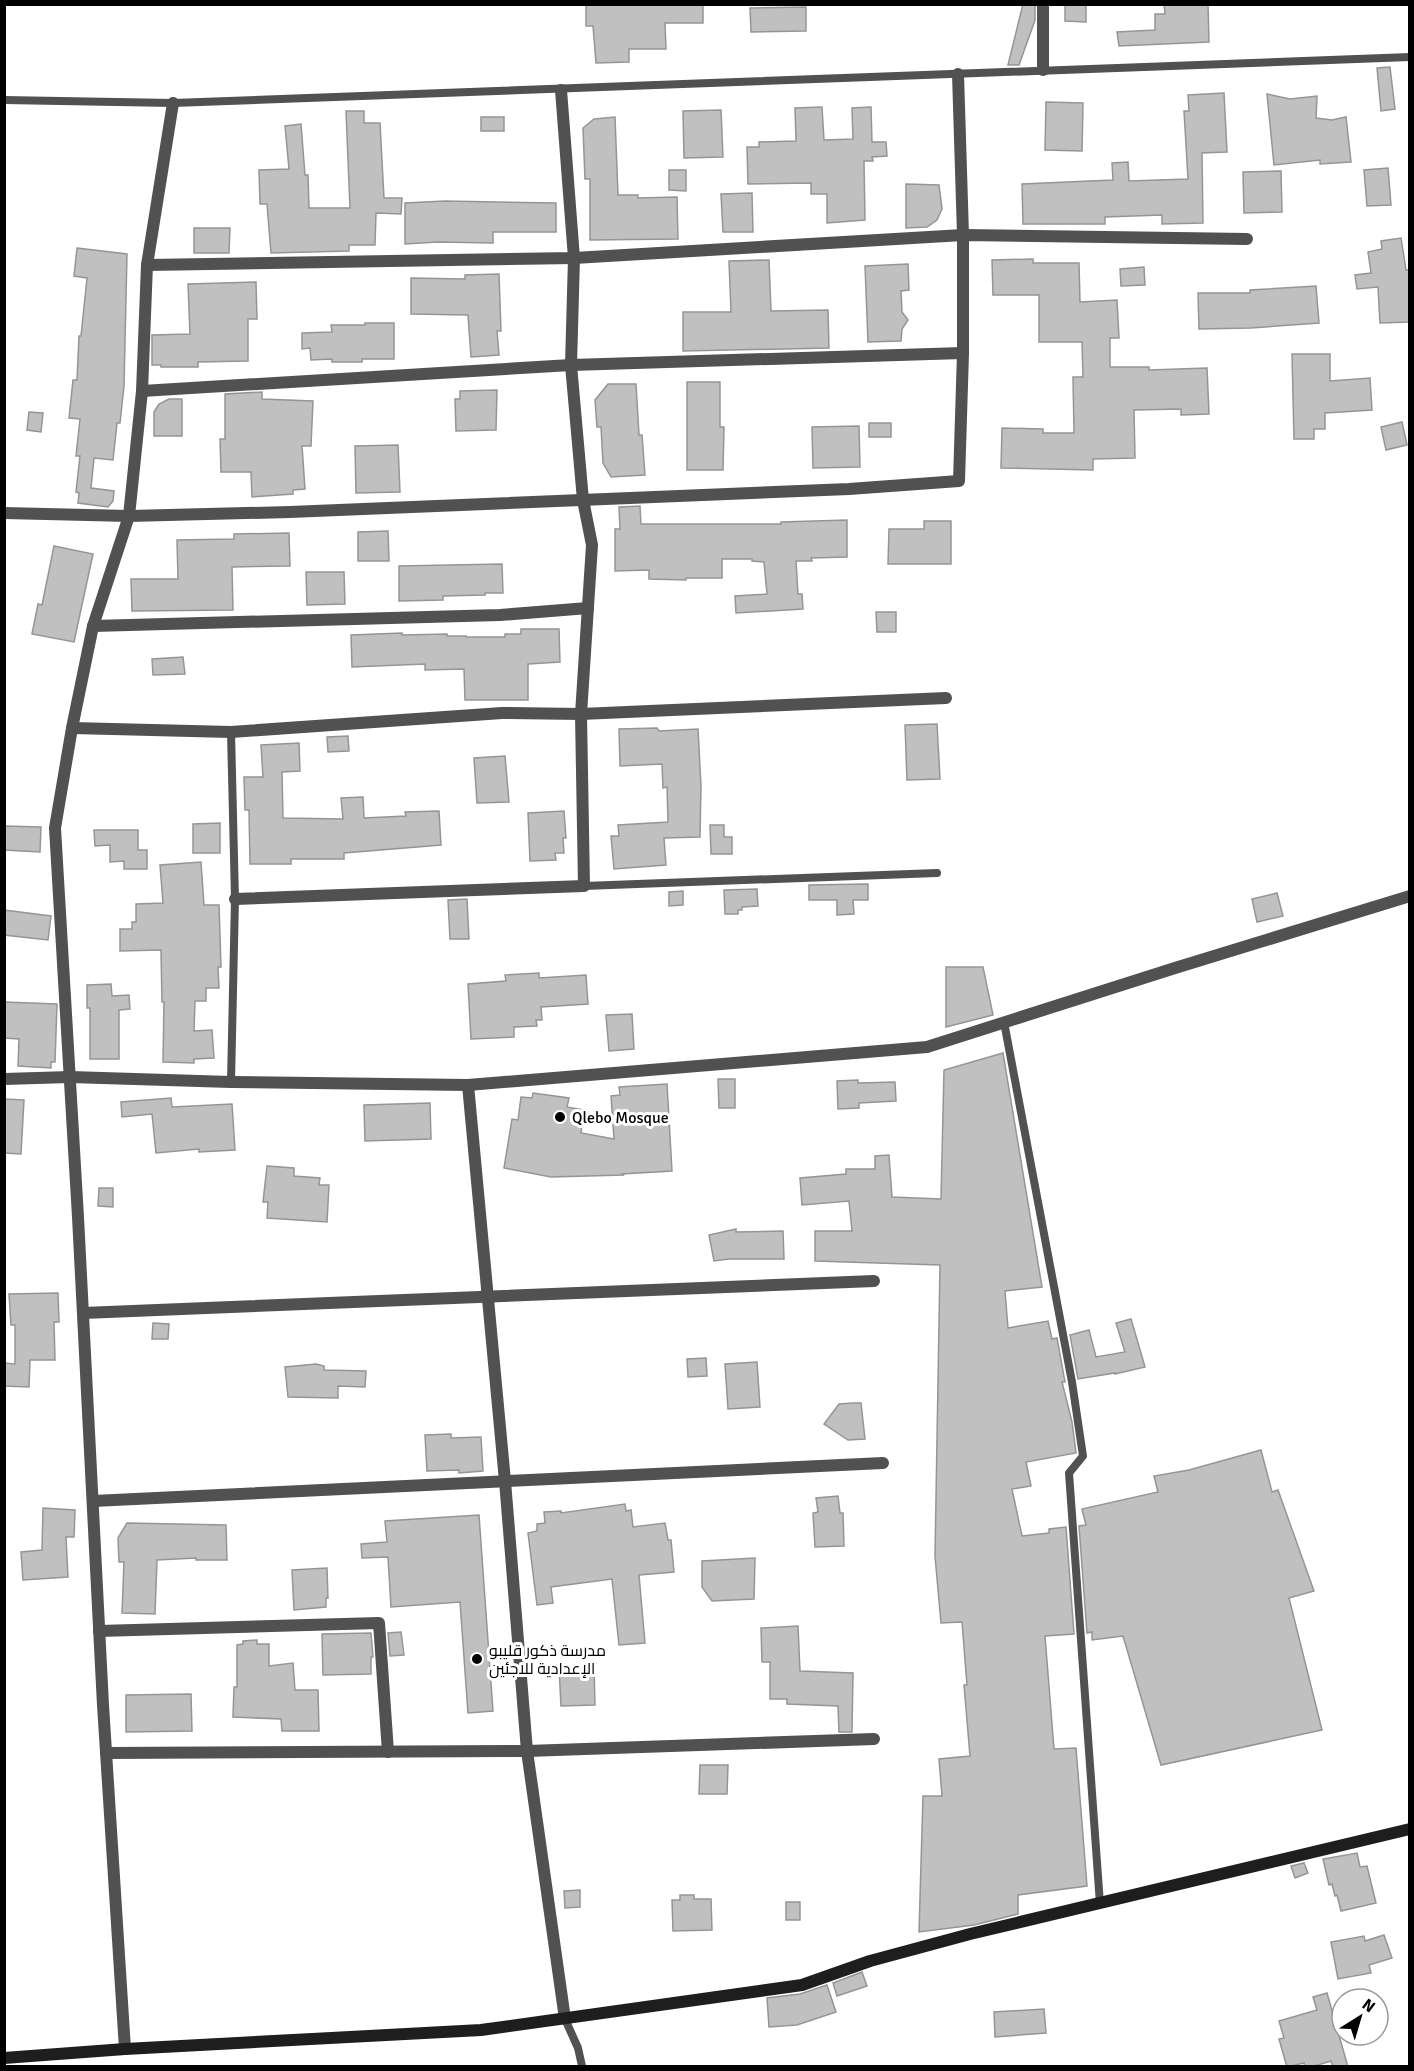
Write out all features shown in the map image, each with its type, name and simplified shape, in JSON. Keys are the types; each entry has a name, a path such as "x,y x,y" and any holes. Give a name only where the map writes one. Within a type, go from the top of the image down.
{"street":[{"path":"1042,4 1043,70"},
{"path":"4,513 129,516 290,512 849,489 959,481 963,353 963,235 958,74"},
{"path":"235,899 584,886 581,714 592,545 583,500 571,365 574,258 561,90"},
{"path":"125,2049 99,1631 55,828 93,626 129,516 142,391 147,265 173,104"},
{"path":"147,265 574,258 963,235 1246,239"},
{"path":"142,391 571,365 963,353"},
{"path":"93,626 500,615 588,608"},
{"path":"72,728 231,732 502,713 581,714 946,698"},
{"path":"4,1079 70,1077 468,1085 927,1047 1410,896"},
{"path":"468,1085 505,1481 527,1751 565,2019"},
{"path":"83,1313 874,1281"},
{"path":"93,1501 883,1463"},
{"path":"99,1631 379,1623 388,1752"},
{"path":"106,1752 527,1751 874,1739"},
{"path":"4,2058 125,2049 481,2031 802,1985 870,1961 970,1934 1410,1829"}],"lane":[{"path":"4,100 173,104 1410,57"},
{"path":"231,732 235,899 231,1082"},
{"path":"584,886 937,873"},
{"path":"1004,1022 1072,1382 1083,1456 1069,1473 1100,1904"},
{"path":"565,2019 578,2048 582,2067"}],"building":[{"path":"586,4 703,4 703,23 665,23 666,49 629,49 629,62 596,63 593,26 586,26"},
{"path":"1023,4 1035,4 1035,20 1019,65 1008,65"},
{"path":"1065,4 1086,4 1086,22 1065,21"},
{"path":"1164,4 1208,4 1209,42 1119,46 1117,32 1155,30 1155,14 1165,14"},
{"path":"806,7 806,31 751,32 750,8"},
{"path":"1390,67 1395,109 1381,111 1377,68"},
{"path":"1224,93 1227,152 1202,153 1203,223 1162,224 1162,215 1105,217 1105,224 1023,224 1022,184 1113,180 1112,163 1128,162 1129,181 1188,179 1184,111 1189,111 1188,95"},
{"path":"1267,94 1290,99 1317,96 1316,118 1332,120 1346,117 1351,162 1320,164 1320,160 1274,165"},
{"path":"1046,102 1083,103 1082,151 1045,150"},
{"path":"822,107 824,140 853,139 852,108 871,107 872,142 886,142 887,156 872,157 873,161 864,161 865,220 827,223 827,194 811,194 811,183 748,184 747,147 759,147 759,142 796,141 795,108"},
{"path":"721,110 723,157 684,158 683,111"},
{"path":"346,111 364,111 364,123 380,123 384,198 402,198 401,214 376,213 375,245 349,245 349,251 271,253 267,204 260,204 259,170 289,169 285,126 301,124 305,175 308,175 309,208 350,208"},
{"path":"481,117 504,117 504,131 481,131"},
{"path":"615,117 618,195 638,195 638,198 677,197 678,239 590,240 590,179 585,179 583,128 594,119"},
{"path":"1388,168 1391,205 1367,206 1364,170"},
{"path":"669,170 686,170 686,191 669,190"},
{"path":"1281,171 1282,212 1244,213 1243,172"},
{"path":"906,184 939,185 942,209 937,220 927,227 906,228"},
{"path":"752,193 753,232 723,232 721,194"},
{"path":"445,201 556,203 556,232 493,232 493,243 405,244 405,203"},
{"path":"194,228 230,228 229,253 194,253"},
{"path":"1401,238 1406,270 1410,270 1410,322 1380,323 1378,287 1357,289 1355,275 1371,273 1368,252 1382,249 1381,241"},
{"path":"77,248 127,254 124,386 120,423 117,423 113,460 94,458 91,488 114,491 113,501 108,507 78,503 79,493 76,492 80,456 76,456 80,419 69,418 73,380 77,380 79,336 81,336 87,278 74,276"},
{"path":"1033,259 1033,263 1079,263 1080,302 1117,300 1119,338 1110,338 1110,367 1149,367 1149,370 1207,368 1209,414 1181,415 1181,409 1134,410 1135,458 1093,459 1093,470 1001,468 1002,428 1043,429 1043,433 1074,433 1073,377 1083,377 1082,342 1039,342 1039,295 993,295 992,260"},
{"path":"769,260 771,311 828,310 829,348 683,351 683,312 731,312 729,261"},
{"path":"908,264 909,290 901,291 902,312 908,320 902,329 901,341 868,342 865,266"},
{"path":"1144,267 1145,285 1121,286 1120,269"},
{"path":"499,274 501,331 497,331 499,355 471,357 468,315 411,314 411,278 465,279 465,275"},
{"path":"256,282 257,319 248,319 248,361 198,362 198,367 152,365 152,335 190,334 188,284"},
{"path":"1316,286 1319,323 1199,329 1198,293 1250,293 1250,290"},
{"path":"365,323 394,323 394,359 362,359 362,362 332,362 332,359 311,360 310,348 302,349 302,333 332,332 331,325 365,325"},
{"path":"1292,354 1330,354 1330,381 1370,378 1372,410 1325,413 1325,429 1314,429 1314,439 1294,439"},
{"path":"687,382 720,382 720,427 724,427 723,470 687,470"},
{"path":"608,384 636,384 639,435 642,435 645,475 611,477 603,463 601,427 597,427 595,400"},
{"path":"497,390 496,430 456,431 455,399 460,399 460,391"},
{"path":"262,392 262,399 313,401 311,446 302,446 305,489 293,490 293,494 252,497 251,472 221,472 220,439 225,439 225,394"},
{"path":"169,399 182,399 182,436 154,436 154,412 159,404"},
{"path":"29,412 43,413 41,432 27,430"},
{"path":"1402,422 1407,445 1386,450 1381,427"},
{"path":"869,423 891,423 891,437 869,437"},
{"path":"859,426 860,467 813,468 812,427"},
{"path":"398,445 400,492 356,493 355,446"},
{"path":"640,506 641,524 781,524 781,522 847,520 847,557 811,558 812,561 796,561 798,594 802,594 803,609 736,613 735,596 767,594 764,562 752,561 752,559 722,559 722,578 649,579 649,570 615,571 615,529 620,529 619,507"},
{"path":"924,521 951,521 951,564 888,564 889,529 924,529"},
{"path":"388,531 389,561 358,561 358,532"},
{"path":"289,533 290,566 232,567 233,610 132,611 131,579 178,579 177,540 234,539 234,534"},
{"path":"54,546 93,554 74,642 32,634 38,604 42,605"},
{"path":"502,564 503,593 443,596 443,600 399,601 399,566"},
{"path":"306,572 344,572 345,604 307,605"},
{"path":"876,612 896,612 896,632 877,632"},
{"path":"521,629 559,629 560,662 528,664 528,700 465,700 464,669 425,670 425,664 352,667 351,635 402,633 402,635 447,634 447,636 466,637 505,637 505,634 521,634"},
{"path":"183,657 185,674 153,675 152,659"},
{"path":"937,724 940,779 907,780 905,725"},
{"path":"657,728 659,731 698,729 701,786 700,837 664,838 666,865 614,869 611,836 619,836 618,825 668,822 667,787 663,788 662,764 620,766 619,729"},
{"path":"348,736 349,751 328,752 327,737"},
{"path":"299,743 300,771 282,772 283,818 343,819 341,798 363,797 364,818 406,816 405,812 439,811 441,845 344,853 344,859 291,859 291,864 250,864 249,810 245,810 244,777 263,777 261,745"},
{"path":"505,756 509,802 477,803 474,758"},
{"path":"564,811 566,838 563,838 564,853 555,853 556,860 530,861 528,813"},
{"path":"220,823 220,853 193,853 193,824"},
{"path":"710,825 724,825 724,837 732,837 732,854 711,854"},
{"path":"4,826 41,827 40,852 4,850"},
{"path":"94,830 138,830 138,850 147,850 147,869 124,869 124,861 110,862 110,845 95,846"},
{"path":"201,862 204,905 219,905 221,967 218,967 219,988 206,988 206,1001 195,1001 194,1031 212,1030 214,1058 194,1059 194,1063 163,1062 164,1002 162,1002 161,950 120,951 120,929 132,929 132,922 136,922 136,904 163,903 160,865"},
{"path":"868,884 868,900 853,900 854,914 837,915 837,900 809,900 809,885"},
{"path":"757,889 758,906 742,907 742,910 738,910 738,914 725,914 724,890"},
{"path":"683,891 683,905 669,906 669,892"},
{"path":"1277,893 1283,916 1257,922 1252,899"},
{"path":"467,899 469,939 450,939 448,900"},
{"path":"4,910 51,916 48,940 4,935"},
{"path":"946,967 983,967 993,1015 946,1027"},
{"path":"539,973 539,978 586,975 588,1004 541,1007 542,1020 536,1020 537,1026 514,1027 514,1037 471,1039 468,984 506,981 505,975"},
{"path":"111,984 112,996 129,995 130,1009 119,1010 119,1059 90,1059 90,1008 87,1008 87,985"},
{"path":"4,1002 57,1004 55,1062 51,1062 51,1068 18,1066 19,1039 4,1038"},
{"path":"632,1014 634,1049 609,1051 606,1015"},
{"path":"1003,1053 1042,1287 1005,1291 1008,1328 1048,1321 1052,1339 1057,1338 1065,1382 1062,1382 1072,1422 1076,1453 1026,1462 1031,1486 1012,1489 1022,1536 1049,1533 1049,1529 1066,1527 1074,1634 1045,1636 1054,1749 1076,1748 1087,1886 1018,1895 1018,1914 974,1925 919,1932 923,1796 942,1796 939,1759 970,1756 962,1622 941,1623 935,1556 940,1265 815,1261 815,1231 852,1231 849,1201 802,1205 800,1178 846,1174 846,1169 875,1169 875,1156 889,1155 892,1197 941,1199 944,1070"},
{"path":"718,1079 735,1079 735,1108 719,1108"},
{"path":"858,1080 858,1083 895,1082 896,1101 859,1103 859,1108 838,1109 837,1081"},
{"path":"667,1084 672,1171 551,1177 504,1168 512,1119 518,1120 521,1097 532,1098 533,1093 569,1098 567,1107 584,1110 581,1133 614,1139 611,1096 620,1095 619,1087"},
{"path":"171,1098 172,1107 232,1104 235,1150 199,1152 199,1149 156,1153 152,1114 122,1117 121,1102"},
{"path":"4,1099 24,1100 21,1154 4,1153"},
{"path":"430,1103 431,1139 365,1141 364,1105"},
{"path":"267,1166 294,1168 294,1176 320,1178 319,1185 329,1185 327,1222 267,1218 268,1202 263,1202"},
{"path":"99,1188 113,1188 113,1207 98,1206"},
{"path":"736,1229 736,1232 783,1231 784,1259 714,1261 709,1235"},
{"path":"58,1293 59,1322 54,1322 55,1360 30,1360 29,1387 4,1386 4,1363 15,1364 15,1325 11,1325 9,1294"},
{"path":"1131,1319 1145,1367 1078,1379 1070,1335 1089,1330 1096,1357 1125,1352 1116,1323"},
{"path":"153,1323 169,1324 168,1339 152,1339"},
{"path":"706,1358 707,1376 688,1377 687,1359"},
{"path":"757,1362 760,1407 728,1409 725,1364"},
{"path":"316,1364 324,1366 324,1370 366,1371 365,1387 338,1386 338,1398 288,1397 285,1367"},
{"path":"861,1403 865,1439 848,1440 824,1424 839,1404"},
{"path":"451,1434 451,1438 481,1437 483,1471 459,1473 459,1470 427,1471 425,1435"},
{"path":"1261,1450 1272,1492 1278,1490 1314,1591 1289,1598 1322,1730 1161,1765 1123,1636 1092,1640 1092,1632 1087,1633 1079,1526 1086,1525 1082,1509 1158,1492 1154,1476 1189,1470"},
{"path":"838,1496 840,1513 843,1513 844,1546 815,1547 813,1513 818,1512 816,1498"},
{"path":"625,1504 626,1511 631,1510 633,1527 665,1523 668,1540 671,1540 674,1572 639,1575 645,1643 619,1645 612,1579 551,1587 553,1603 537,1605 528,1533 537,1531 537,1524 545,1523 544,1512 561,1511 561,1513"},
{"path":"43,1508 75,1510 74,1537 66,1537 68,1577 23,1580 21,1552 42,1550"},
{"name":"مدرسة ذكور قليبو الإعدادية للاجئين","path":"479,1515 493,1711 468,1713 460,1602 391,1607 388,1557 362,1558 361,1544 387,1542 385,1521"},
{"path":"127,1523 226,1525 227,1560 196,1560 196,1558 157,1560 155,1614 122,1613 124,1562 119,1562 118,1538"},
{"path":"755,1558 754,1599 712,1601 702,1587 702,1561"},
{"path":"327,1568 326,1607 294,1610 292,1570"},
{"path":"798,1626 800,1671 853,1673 852,1732 839,1732 838,1706 787,1704 787,1699 770,1699 770,1662 762,1662 761,1628"},
{"path":"401,1632 404,1655 390,1656 388,1633"},
{"path":"371,1633 373,1657 371,1657 371,1674 323,1675 322,1634"},
{"path":"257,1640 257,1644 269,1644 269,1666 293,1663 295,1690 318,1690 319,1731 282,1731 281,1719 233,1717 234,1687 237,1687 237,1645 243,1644 243,1641"},
{"path":"594,1666 595,1705 561,1706 559,1667"},
{"path":"191,1694 192,1731 126,1732 126,1695"},
{"path":"700,1765 728,1765 727,1794 699,1794"},
{"path":"1357,1853 1360,1867 1367,1866 1376,1903 1341,1911 1332,1884 1329,1885 1323,1859"},
{"path":"1304,1863 1308,1873 1295,1878 1291,1866"},
{"path":"580,1890 580,1907 565,1908 564,1891"},
{"path":"680,1895 694,1895 694,1899 711,1899 712,1930 673,1931 672,1900 680,1900"},
{"path":"786,1902 800,1902 800,1920 786,1920"},
{"path":"1384,1935 1392,1958 1369,1965 1371,1973 1338,1979 1331,1942 1364,1936 1365,1941"},
{"path":"862,1972 867,1986 837,1996 833,1983"},
{"path":"827,1985 836,2012 797,2025 769,2027 767,1998 800,1994"},
{"path":"1327,1993 1330,2004 1330,2047 1342,2047 1348,2067 1333,2067 1331,2061 1311,2067 1305,2067 1304,2063 1287,2067 1279,2039 1284,2038 1279,2021 1317,2010 1313,1997"},
{"path":"1044,2009 1046,2033 995,2037 994,2012"}],"place":[{"name":"Qlebo Mosque","path":"560,1117"},
{"name":"مدرسة ذكور قليبو الإعدادية للاجئين","path":"477,1659"}]}
